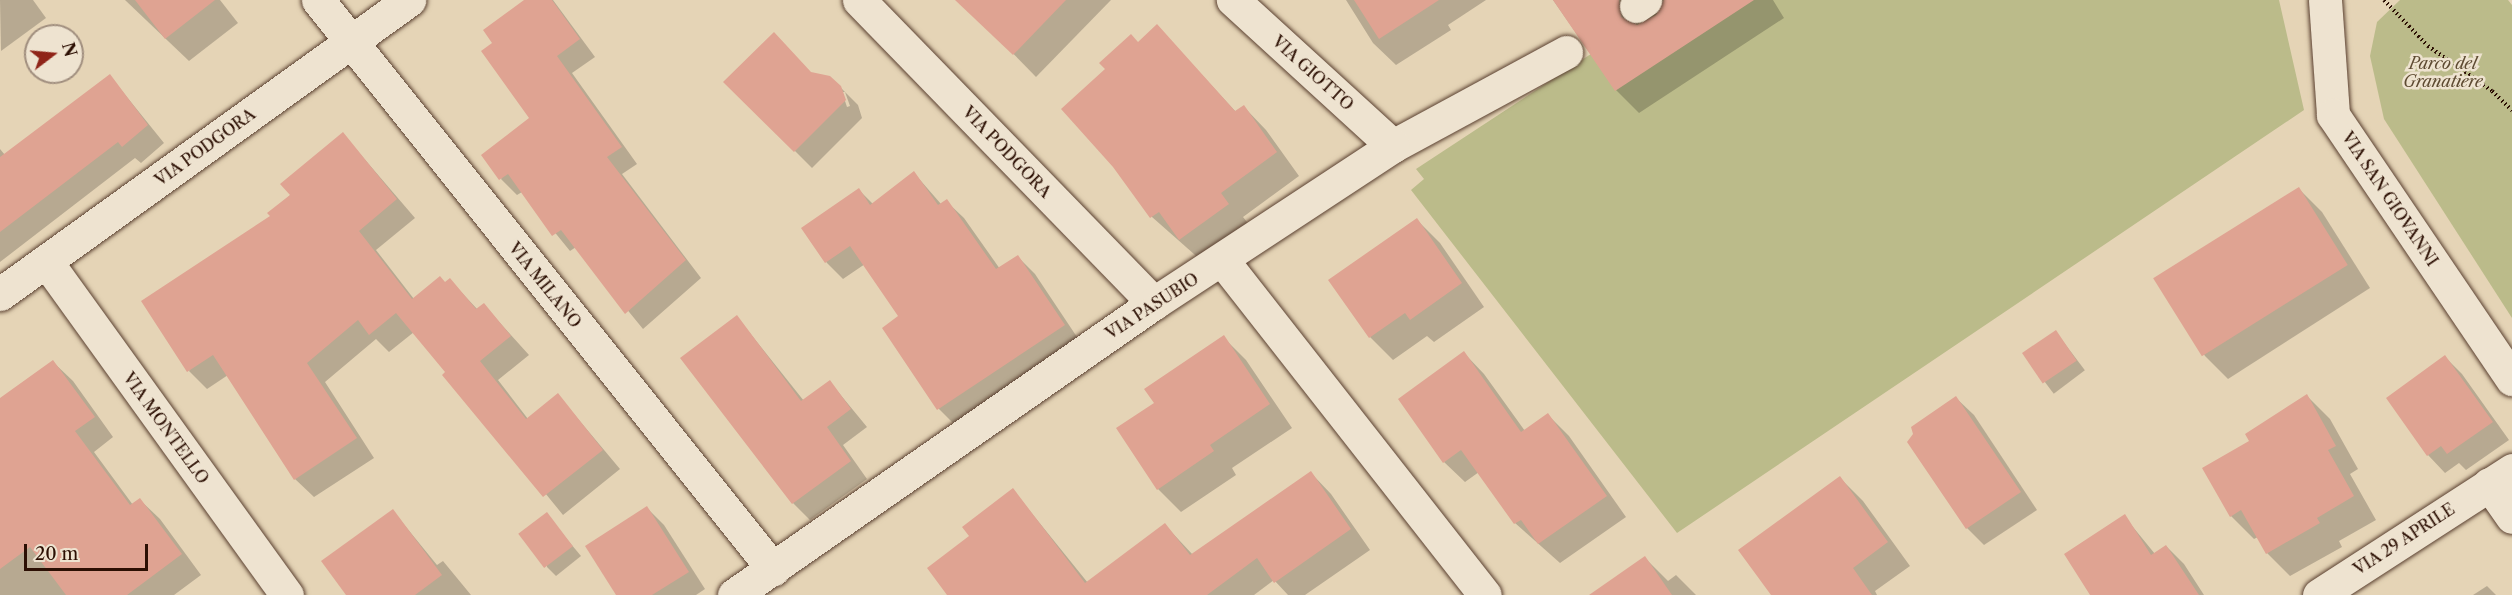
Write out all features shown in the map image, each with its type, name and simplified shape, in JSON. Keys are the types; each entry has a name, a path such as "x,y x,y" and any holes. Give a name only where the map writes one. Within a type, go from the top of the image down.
{"street":[{"name":"VIA MILANO","path":"318,0 350,43 773,568"},
{"name":"VIA PODGORA","path":"0,294 409,0"},
{"name":"VIA PODGORA","path":"859,0 1154,303"},
{"name":"VIA GIOTTO","path":"1233,0 1394,146"},
{"name":"VIA SAN GIOVANNI","path":"2325,0 2334,115 2512,379"},
{"path":"1485,595 1223,261 1394,146 1566,52"},
{"name":"VIA MONTELLO","path":"46,261 286,595"},
{"name":"VIA PASUBIO","path":"734,595 1154,303 1223,261"},
{"name":"VIA 29 APRILE","path":"2319,595 2501,477 2512,517"}],"path":[{"path":"2384,0 2428,45 2512,110"}],"green space":[{"path":"1673,0 2279,0 2304,110 1677,533 1411,190 1424,179 1416,169"},
{"name":"Parco del Granatiere","path":"2400,0 2508,0 2512,5 2512,318 2384,119 2370,56 2377,22"}],"building":[{"path":"135,0 215,0 165,39"},
{"path":"524,0 552,0 580,39 557,56 622,147 607,157 686,260 625,314 561,230 552,236 508,174 499,180 481,155 529,118 481,51 492,43 483,30"},
{"path":"955,0 1066,0 1013,55"},
{"path":"1354,0 1439,0 1379,39"},
{"path":"1553,0 1619,0 1621,17 1637,25 1656,15 1664,0 1754,0 1615,91"},
{"path":"1157,24 1235,111 1244,105 1277,152 1221,193 1229,204 1179,240 1159,212 1150,218 1113,167 1061,109 1105,69 1099,63 1131,34 1138,42"},
{"path":"774,32 811,72 830,76 841,86 846,100 794,152 723,82"},
{"path":"110,74 148,125 122,147 118,142 0,232 0,157"},
{"path":"343,132 397,199 359,231 412,299 440,276 445,282 450,278 476,309 484,303 511,336 480,361 526,419 558,393 603,450 543,497 442,375 445,372 396,313 369,335 358,320 307,363 357,438 294,480 213,355 187,372 141,301 270,216 267,213 290,195 280,184"},
{"path":"914,171 938,205 947,199 996,269 1018,255 1065,325 937,410 882,328 898,316 850,246 825,263 801,228 859,188 870,205"},
{"path":"2299,187 2348,265 2202,356 2153,278"},
{"path":"1417,218 1462,283 1410,320 1405,313 1369,338 1328,280"},
{"path":"737,315 801,401 830,380 851,409 827,427 851,461 792,504 680,358"},
{"path":"2056,330 2077,361 2043,384 2022,353"},
{"path":"1224,335 1270,404 1210,445 1214,451 1157,490 1116,428 1154,403 1144,389"},
{"path":"1464,351 1521,432 1548,413 1607,496 1538,544 1521,520 1514,524 1461,450 1443,463 1398,399"},
{"path":"2445,355 2493,422 2447,454 2441,446 2427,456 2386,398"},
{"path":"53,360 95,417 75,431 130,505 140,498 182,554 127,595 66,595 30,547 0,569 0,398"},
{"path":"2307,394 2336,446 2328,450 2354,496 2317,518 2320,523 2266,554 2241,510 2230,517 2202,468 2249,441 2245,434"},
{"path":"1956,396 2021,492 1966,529 1907,442 1913,434 1911,427"},
{"path":"1311,471 1351,529 1274,583 1257,558 1207,595 947,595 927,568 969,536 962,527 1013,488 1085,583 1165,523 1190,555"},
{"path":"1840,476 1888,542 1853,568 1872,595 1771,595 1738,550"},
{"path":"647,506 689,572 652,595 616,595 585,546"},
{"path":"393,509 442,575 415,595 346,595 321,561"},
{"path":"547,512 573,546 544,568 518,534"},
{"path":"2125,514 2151,555 2166,545 2199,595 2090,595 2064,554"},
{"path":"1645,556 1672,595 1589,595"}]}
